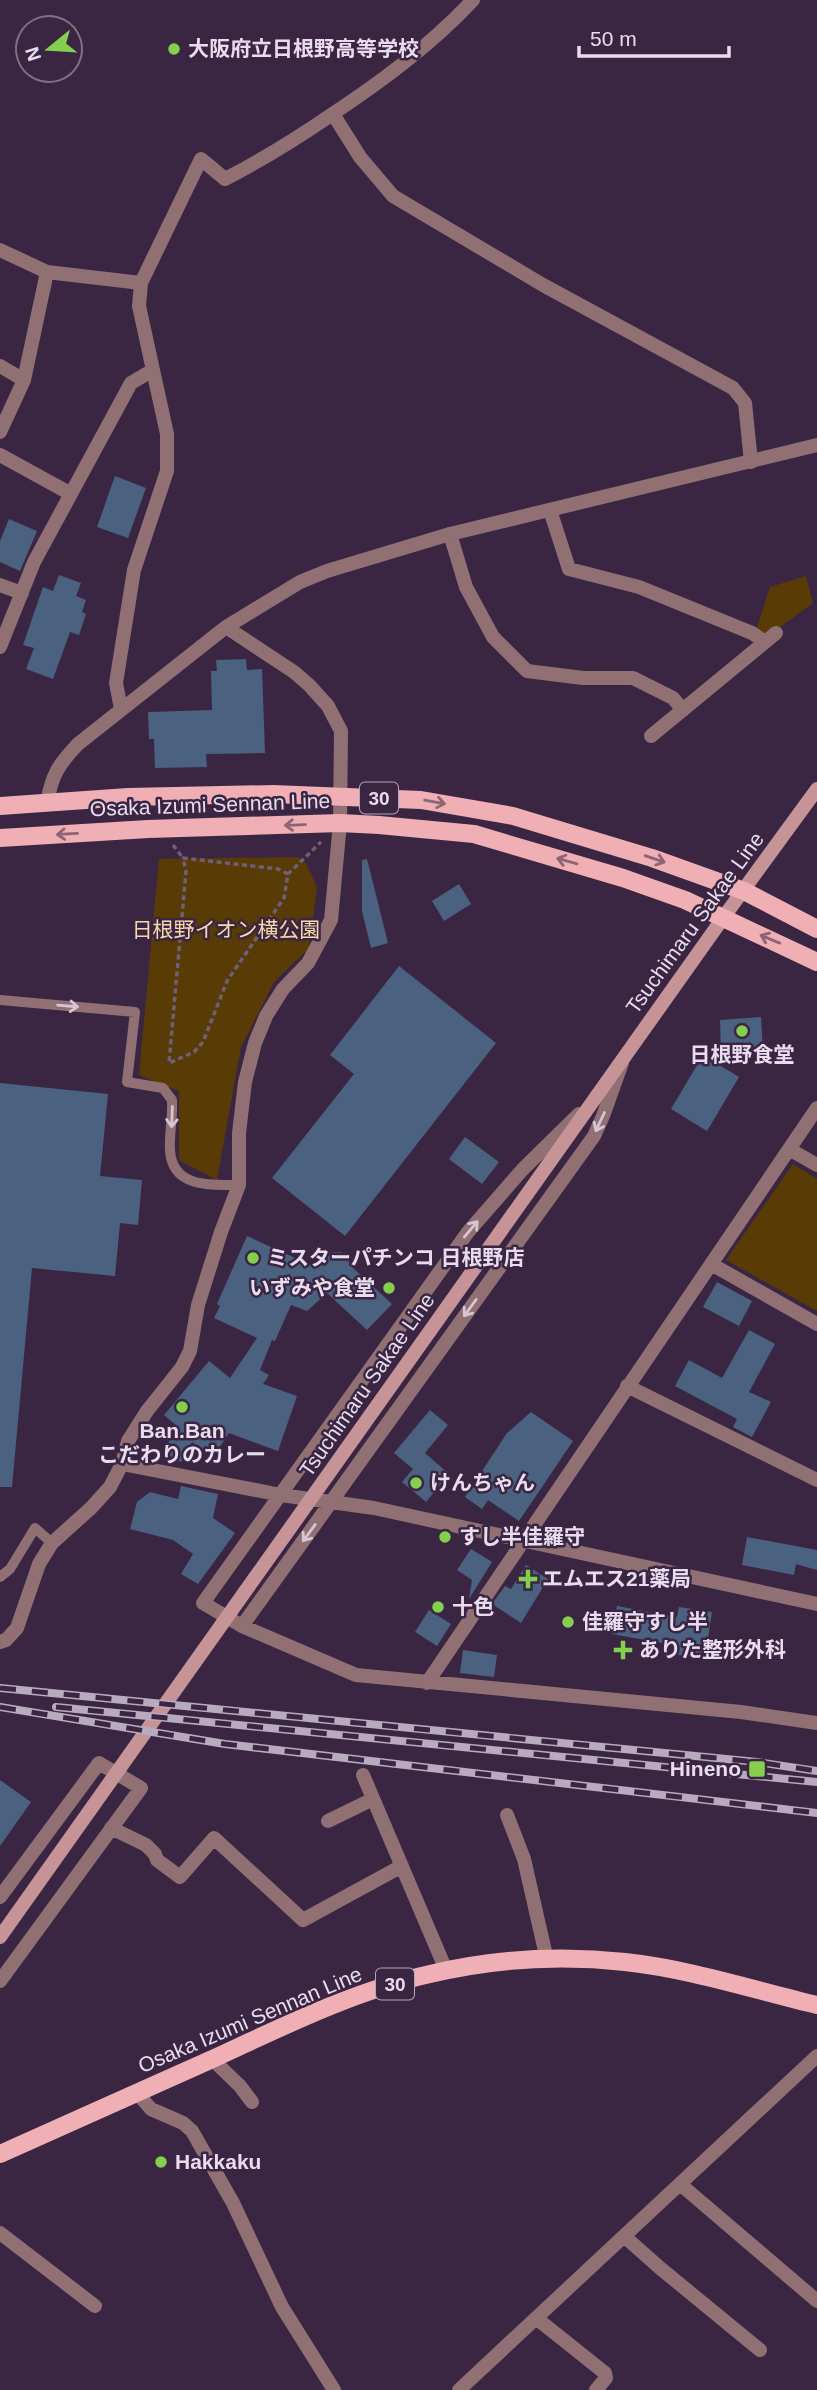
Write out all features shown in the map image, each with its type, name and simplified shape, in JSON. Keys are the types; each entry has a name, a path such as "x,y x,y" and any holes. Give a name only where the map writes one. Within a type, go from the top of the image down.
{"main road":[{"name":"Tsuchimaru Sakae Line","path":"0,1937 817,789"},
{"name":"Osaka Izumi Sennan Line","path":"0,806 141,797 273,794 421,800 513,816 652,858 744,891 817,929"},
{"name":"Osaka Izumi Sennan Line","path":"0,838 148,829 340,823 474,834 623,877 685,900 817,961"},
{"name":"Osaka Izumi Sennan Line","path":"0,2154 339,2003 386,1986 446,1970 505,1961 612,1961 659,1968 817,2005"}],"street":[{"path":"121,709 116,683 134,570 167,471 167,434 139,306 141,283 201,159 225,179 268,158 390,76 449,26 473,0"},
{"path":"333,114 360,157 393,196 543,285 733,388 745,403 751,462"},
{"path":"0,250 47,272 141,283"},
{"path":"0,432 24,380 47,272"},
{"path":"0,366 24,380"},
{"path":"0,647 34,562 131,383 153,370"},
{"path":"47,803 51,780 59,764 78,744 226,627 300,582 327,571 450,534 817,445"},
{"path":"0,455 71,494"},
{"path":"550,510 569,569 639,587 752,633 771,637 652,736"},
{"path":"450,534 466,587 493,637 527,671 583,678 634,678 673,698 683,710"},
{"path":"0,585 22,593"},
{"path":"0,1642 6,1640 17,1628 39,1564 52,1543 103,1494 122,1464 128,1441 147,1411 183,1367 190,1351 198,1306 239,1185 239,1133 245,1082 255,1042 283,989 308,963 331,920 342,796 341,732 320,695 294,672 226,627"},
{"path":"242,1626 594,1136 604,1116 624,1058"},
{"path":"597,1097 523,1169 468,1232 203,1603 242,1626 356,1675 741,1712 817,1723"},
{"path":"427,1683 817,1108"},
{"path":"789,1149 817,1165"},
{"path":"711,1264 817,1324"},
{"path":"627,1386 817,1480"},
{"path":"122,1464 281,1495 374,1508 817,1604"},
{"path":"0,1897 99,1763 141,1788 0,1981"},
{"path":"363,1775 446,1970"},
{"path":"328,1821 373,1799"},
{"path":"507,1815 524,1859 547,1960"},
{"path":"111,1828 146,1845 157,1860 180,1877 214,1838 303,1920 402,1866"},
{"path":"459,2390 817,2056"},
{"path":"212,2059 240,2086 252,2102"},
{"path":"137,2093 150,2109 183,2123 192,2131 233,2203 282,2307 334,2390"},
{"path":"680,2184 817,2301"},
{"path":"0,2233 95,2306"},
{"path":"624,2236 761,2350"},
{"path":"536,2318 605,2373 606,2378 596,2390"}],"lane":[{"path":"0,1000 135,1012 127,1082 163,1088 172,1100 170,1151 175,1171 187,1179 204,1184 239,1185"},
{"path":"0,1577 10,1569 35,1528 52,1543"}],"path":[{"path":"288,874 278,869 183,858 186,871 169,1063 194,1052 203,1042 227,981 284,898 288,874 340,823"}],"green space":[{"path":"806,576 813,603 765,638 756,631 770,587"},
{"name":"日根野イオン横公園","path":"298,857 306,863 317,887 309,948 274,982 241,1047 217,1180 179,1160 179,1091 139,1075 159,859"},
{"path":"793,1164 817,1179 817,1311 726,1260"}],"building":[{"path":"115,476 146,488 128,538 97,527"},
{"path":"9,519 37,531 20,571 0,562 0,541"},
{"path":"59,575 81,583 76,596 86,600 82,612 86,614 79,635 70,632 53,679 26,669 34,648 23,645 43,587 53,591"},
{"path":"246,659 247,670 262,669 265,753 206,754 207,767 155,768 154,739 149,739 148,712 212,710 211,671 217,671 216,660"},
{"path":"367,859 388,943 371,948 362,911 362,860"},
{"path":"459,884 471,904 444,921 432,901"},
{"path":"399,966 496,1043 345,1236 272,1178 354,1074 330,1055"},
{"path":"761,1017 763,1051 721,1053 720,1020"},
{"path":"703,1055 739,1077 707,1131 671,1109"},
{"path":"0,1083 108,1094 100,1176 142,1180 138,1225 120,1223 115,1276 32,1268 12,1487 0,1487"},
{"path":"465,1137 499,1162 482,1184 449,1159"},
{"path":"247,1236 315,1267 321,1253 342,1252 353,1268 392,1304 367,1330 327,1293 307,1311 291,1305 260,1370 269,1375 263,1384 297,1396 278,1451 229,1433 213,1457 192,1442 181,1462 163,1452 177,1426 164,1415 209,1361 230,1378 257,1338 214,1318 220,1306 217,1304"},
{"path":"717,1282 752,1301 739,1326 703,1307"},
{"path":"749,1330 775,1344 749,1392 771,1402 752,1437 733,1427 737,1419 675,1386 689,1360 722,1378"},
{"path":"430,1410 448,1425 425,1453 449,1474 426,1502 402,1482 413,1469 394,1453"},
{"path":"531,1412 573,1441 519,1521 488,1500 482,1509 465,1497 507,1433"},
{"path":"181,1486 218,1494 213,1518 235,1533 198,1584 181,1574 193,1554 173,1540 130,1529 137,1502 150,1492 178,1499"},
{"path":"747,1537 817,1550 817,1570 796,1564 794,1575 742,1565"},
{"path":"471,1549 492,1562 469,1599 472,1580 457,1570"},
{"path":"526,1565 548,1579 521,1623 492,1604 505,1586 511,1589"},
{"path":"617,1606 677,1617 679,1607 712,1612 705,1659 672,1654 673,1645 612,1634"},
{"path":"429,1610 451,1624 437,1646 415,1632"},
{"path":"463,1650 497,1655 494,1677 460,1673"},
{"path":"0,1780 31,1802 0,1846"}],"railway":[{"path":"0,1688 757,1762 817,1771"},
{"path":"0,1707 225,1744 817,1813"},
{"path":"56,1707 817,1782"}],"place":[{"name":"大阪府立日根野高等学校","path":"174,49"},
{"name":"日根野食堂","path":"742,1031"},
{"name":"ミスターパチンコ 日根野店","path":"253,1258"},
{"name":"いずみや食堂","path":"389,1288"},
{"name":"Ban.Ban こだわりのカレー","path":"182,1407"},
{"name":"けんちゃん","path":"416,1483"},
{"name":"すし半佳羅守","path":"445,1537"},
{"name":"エムエス21薬局","path":"528,1579"},
{"name":"十色","path":"438,1607"},
{"name":"佳羅守すし半","path":"568,1622"},
{"name":"ありた整形外科","path":"623,1650"},
{"name":"Hineno","path":"757,1769"},
{"name":"Hakkaku","path":"161,2162"}]}
